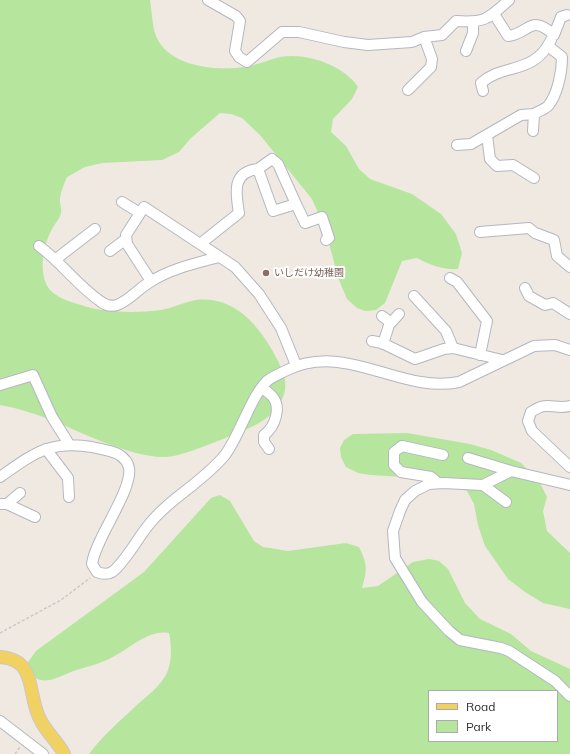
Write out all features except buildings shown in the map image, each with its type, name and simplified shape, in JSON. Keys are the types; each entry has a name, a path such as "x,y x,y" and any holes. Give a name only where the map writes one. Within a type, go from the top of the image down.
{"main road":[{"path":"0,658 11,658 23,666 30,680 33,704 41,722 59,744 64,754"}],"street":[{"path":"208,0 236,16 240,21 235,51 239,57 247,62 282,32 299,32 344,42 368,45 412,42 424,37 442,34 456,22 477,23 494,14 509,0"},
{"path":"494,14 508,36 514,35 528,26 539,25 545,27 554,35"},
{"path":"483,91 480,83 489,75 525,66 548,46 561,17 566,15"},
{"path":"466,51 473,33 473,23"},
{"path":"408,90 431,67 432,59 424,37"},
{"path":"457,145 471,144 521,115 534,114 548,106 557,90 562,57 548,46"},
{"path":"533,131 534,114"},
{"path":"487,135 490,159 497,166 513,165 534,178"},
{"path":"200,244 239,213 236,190 238,180 242,175 252,170 258,170 272,159 278,164 305,223 322,217 329,233 329,238 326,240"},
{"path":"258,170 273,212 296,204"},
{"path":"122,202 140,213"},
{"path":"151,281 127,244 126,239 126,235 144,207 235,267 259,294 281,328 296,366"},
{"path":"480,232 530,228 535,233 554,240 557,256 570,267"},
{"path":"56,260 95,229"},
{"path":"110,251 126,239"},
{"path":"39,246 100,302 110,306 118,305 151,281 187,266 219,257"},
{"path":"450,278 457,282 487,321 480,355"},
{"path":"414,296 446,331 453,348"},
{"path":"526,296 546,305 553,303 570,314"},
{"path":"383,344 389,325 399,314"},
{"path":"382,316 390,322 389,325"},
{"path":"372,341 383,344 415,360 444,349 453,348 502,360"},
{"path":"0,477 32,455 46,449 69,444 111,451 119,454 126,462 129,469 127,485 92,564 97,572 102,574 111,573 148,525 205,476 226,454 262,388 268,381 296,366 326,360 347,362 438,385 459,382 526,348 541,344 555,345 570,350"},
{"path":"0,385 33,375 52,418 69,444"},
{"path":"262,388 272,396 276,402 276,416 271,430 264,435 264,442 269,449"},
{"path":"570,406 563,408 549,404 538,407 531,412 528,421 532,431 570,467"},
{"path":"436,486 431,478 401,472 394,465 394,452 402,446 443,455"},
{"path":"46,449 68,478 69,497"},
{"path":"468,458 511,471 570,485"},
{"path":"511,471 483,485 436,486 415,491 405,500 393,531 395,558 422,602 449,631 460,640 502,648 509,651 555,681 570,696"},
{"path":"483,485 506,502"},
{"path":"4,504 20,493"},
{"path":"4,504 35,517"},
{"path":"0,721 43,754"}],"path":[{"path":"0,633 61,600 97,572"}],"green space":[{"path":"0,0 150,0 156,36 162,46 171,54 194,65 220,68 245,67 280,57 301,56 323,62 343,72 352,79 358,87 352,99 333,119 331,132 346,146 359,169 370,179 412,194 441,214 456,234 462,253 458,269 447,269 427,263 417,258 402,261 385,303 376,310 365,311 357,308 347,299 339,280 325,229 312,199 260,135 242,118 231,114 220,113 191,138 179,152 162,160 102,163 85,167 67,177 60,198 61,211 59,219 52,229 46,243 43,260 44,277 51,291 58,296 76,304 102,310 122,312 152,311 165,309 196,300 210,300 223,303 235,309 256,326 272,349 278,361 285,381 284,393 279,405 269,416 243,431 174,456 160,457 128,451 49,419 19,409 0,405"},
{"path":"407,433 470,444 491,450 521,463 539,481 547,497 543,511 547,531 570,553 570,609 543,603 508,579 485,546 478,525 474,504 467,491 447,484 421,478 358,473 346,467 341,457 340,448 344,440 353,434"},
{"path":"220,495 230,501 254,541 263,547 288,551 346,543 359,547 366,568 362,588 378,586 413,562 429,559 439,561 448,569 465,603 480,619 511,634 531,651 570,669 570,754 89,754 106,734 153,691 166,675 171,649 169,633 153,634 104,661 51,680 40,680 35,677 30,673 26,665 36,651 144,572 211,498"}],"place":[{"name":"いしだけ幼稚園","path":"266,273"}]}
